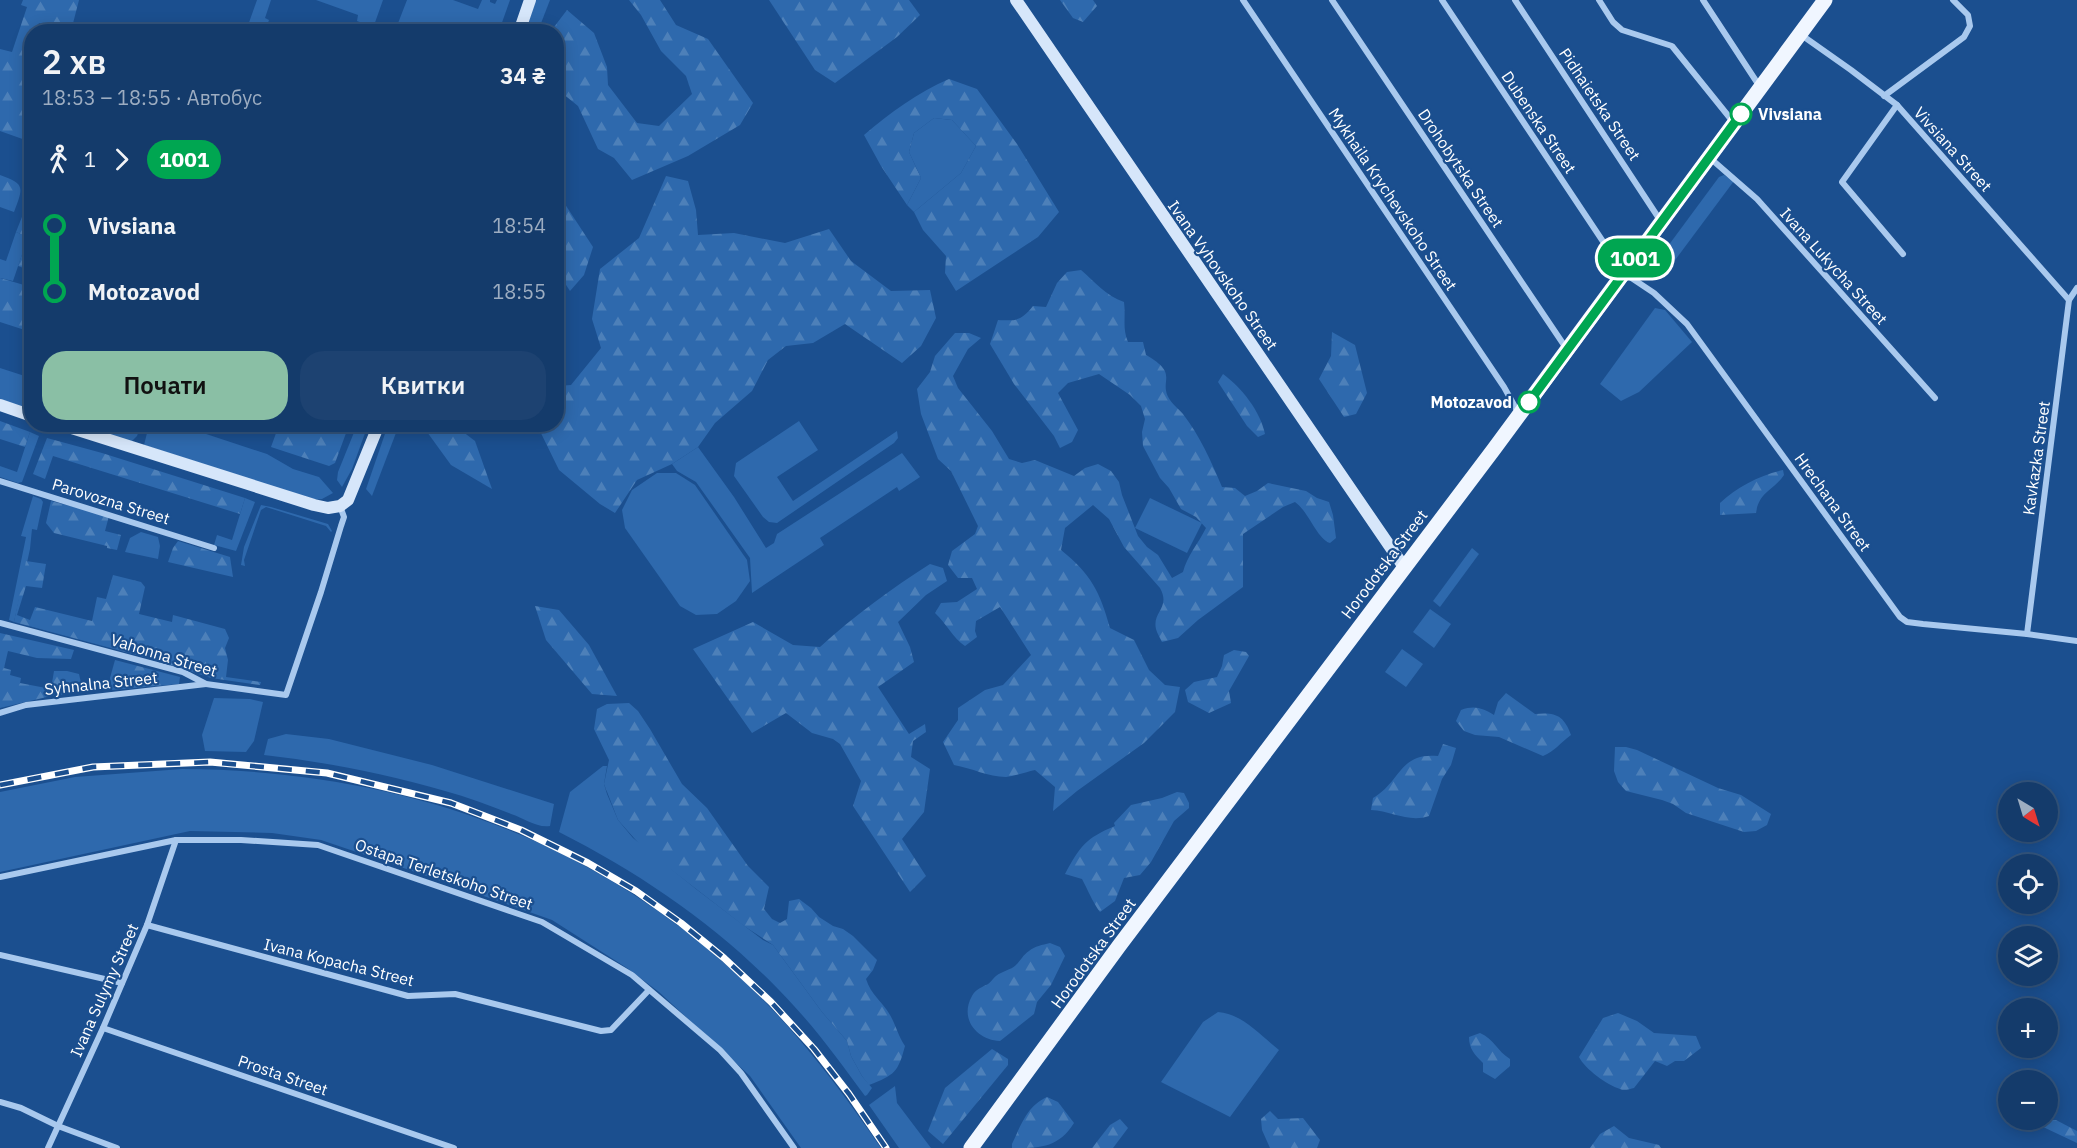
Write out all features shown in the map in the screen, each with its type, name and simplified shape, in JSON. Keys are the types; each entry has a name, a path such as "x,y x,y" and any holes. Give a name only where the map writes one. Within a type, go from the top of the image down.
{"main road":[{"path":"522,24 530,0"},
{"name":"Ivana Vyhovskoho Street","path":"1016,0 1404,567"},
{"name":"Horodotska Street","path":"971,1148 1119,946 1520,414 1825,0"},
{"path":"0,405 24,413"},
{"path":"84,432 328,508 340,506 348,500 376,432"}],"street":[{"name":"Mykhaila Krychevskoho Street","path":"1243,0 1520,414"},
{"name":"Drohobytska Street","path":"1332,0 1567,350"},
{"name":"Dubenska Street","path":"1442,0 1624,273"},
{"name":"Pidhaietska Street","path":"1515,0 1662,222"},
{"path":"1599,0 1613,22 1622,30 1672,46 1734,124"},
{"path":"1703,0 1760,88"},
{"path":"1884,96 1964,37 1970,26 1968,15 1953,0"},
{"name":"Vivsiana Street","path":"1800,34 1897,105 2069,300"},
{"path":"1897,105 1842,182 1903,254"},
{"name":"Ivana Lukycha Street","path":"1709,158 1756,199 1935,398"},
{"name":"Hrechana Street","path":"1624,273 1654,293 1688,324 1900,617 1907,622 2077,641"},
{"name":"Kavkazka Street","path":"2027,634 2069,300 2077,288"},
{"name":"Parovozna Street","path":"0,482 214,548"},
{"name":"Vahonna Street","path":"0,623 183,672 206,684 286,694 344,517 340,506"},
{"name":"Syhnalna Street","path":"0,713 26,705 206,684"},
{"name":"Ostapa Terletskoho Street","path":"0,877 176,840 241,840 318,845 542,922 632,975 720,1050 741,1073 794,1148"},
{"name":"Ivana Sulymy Street","path":"48,1148 147,926 176,840"},
{"name":"Ivana Kopacha Street","path":"147,926 408,996 455,994 601,1031 611,1030 649,990"},
{"path":"0,956 122,983"},
{"name":"Prosta Street","path":"103,1028 454,1148"},
{"path":"0,1102 21,1108 58,1126 117,1148"}],"green space":[{"path":"23,0 79,0 73,24 24,24 24,140 0,131 0,49 12,52 27,7 21,5"},
{"path":"257,0 271,0 265,18 269,20 268,24 248,24"},
{"path":"316,0 383,0 374,24 362,24 357,21 358,15"},
{"path":"407,0 453,0 478,9 482,0 490,0 495,4 497,0 510,0 501,24 398,24"},
{"path":"536,0 550,0 541,24 528,24"},
{"path":"629,0 660,0 676,25 708,39 753,103 740,125 688,156 632,180 614,158 598,149 578,106 564,95 564,24 556,24 567,10 594,33 607,67 608,85 637,123 659,126 692,94 686,76 661,51 641,15"},
{"path":"769,0 909,0 920,15 897,37 835,83 815,70"},
{"path":"1060,0 1093,0 1097,6 1083,22 1073,18"},
{"path":"949,79 977,89 1017,144 1059,212 1038,237 956,291 945,273 946,256 923,230 914,212 961,173 976,146 952,120 934,118 914,133 909,152 921,178 907,205 864,135 926,90"},
{"path":"934,118 952,120 976,146 961,173 914,212 907,205 921,178 909,152 914,133"},
{"path":"0,175 14,181 20,188 14,212 0,207"},
{"path":"1724,175 1734,181 1661,279 1654,273 1654,265 1719,177"},
{"path":"666,176 688,181 696,210 698,235 734,233 785,243 829,229 851,261 891,291 930,290 936,318 921,346 902,363 845,324 813,343 786,346 768,360 752,391 715,423 698,447 672,464 637,480 615,513 600,504 559,470 540,432 564,432 564,386 571,385 601,348 592,319 600,269 639,238"},
{"path":"564,203 593,247 584,275 570,291 564,282"},
{"path":"24,212 24,235 16,232"},
{"path":"16,232 24,235 24,249 13,281 0,278 0,259 6,261"},
{"path":"24,249 24,268 18,266"},
{"path":"1081,270 1106,292 1124,302 1128,342 1143,342 1146,355 1163,368 1166,373 1166,387 1170,400 1195,431 1222,487 1235,488 1245,496 1268,483 1306,491 1329,502 1336,538 1330,543 1325,540 1295,502 1283,507 1243,534 1243,587 1198,620 1178,638 1162,642 1156,631 1155,623 1163,605 1160,588 1124,547 1109,519 1093,505 1065,528 1061,550 1080,567 1093,584 1110,628 1134,640 1149,670 1165,685 1180,687 1175,712 1144,743 1053,811 1055,787 1035,770 999,777 954,765 943,742 958,720 958,708 985,690 1003,685 1031,655 1000,607 976,621 977,637 965,646 935,613 941,603 957,602 977,589 972,578 958,578 948,565 952,551 975,534 978,526 951,471 938,459 921,414 917,389 930,372 935,356 955,333 969,333 981,338 968,349 953,376 958,388 992,431 1009,459 1022,463 1035,460 1074,476 1085,468 1098,464 1111,471 1119,482 1138,536 1158,555 1172,578 1183,572 1206,528 1196,517 1181,509 1169,488 1160,478 1143,446 1142,432 1145,419 1141,406 1130,395 1099,374 1068,383 1058,393 1078,430 1072,442 1060,448 1054,436 1014,384 990,344 998,320 1018,319 1033,306 1046,307 1057,283 1067,272"},
{"path":"0,278 24,285 24,330 0,322"},
{"path":"1655,308 1665,310 1692,342 1639,392 1621,401 1600,384"},
{"path":"1332,332 1355,345 1367,393 1356,414 1344,417 1319,379 1331,356"},
{"path":"0,368 24,376 24,408 0,399"},
{"path":"1223,374 1249,401 1263,425 1265,434 1258,437 1247,426 1218,382"},
{"path":"0,421 24,430 24,432 30,432 25,447 0,439"},
{"path":"799,421 818,450 777,477 793,501 897,431 898,438 777,523 769,522 734,476 736,463"},
{"path":"30,432 39,436 22,482 18,483 0,477 0,466 17,472"},
{"path":"96,432 138,432 130,443"},
{"path":"147,432 200,432 267,454 293,469 319,477 333,493 322,499 314,500 144,445"},
{"path":"276,432 346,432 335,463 329,466 271,447"},
{"path":"354,432 365,432 352,469 342,487 337,480"},
{"path":"386,432 396,432 372,496 366,489"},
{"path":"427,432 463,432 475,441 492,489 451,465"},
{"path":"47,438 245,498 240,514 53,456 45,479 33,474"},
{"path":"698,447 734,497 766,548 774,543 777,534 902,453 920,477 899,491 897,487 820,538 824,545 752,593 750,558 696,482 677,471 672,464"},
{"path":"1783,470 1784,475 1760,500 1756,513 1720,515 1720,503 1741,487 1757,478"},
{"path":"657,473 676,473 695,485 747,560 750,581 736,601 717,614 696,615 680,606 625,528 622,510 632,490"},
{"path":"33,496 43,502 37,530 32,529 30,549 14,622 9,620 26,537 21,536"},
{"path":"245,498 255,502 236,551 214,545 217,535 232,540"},
{"path":"1150,498 1202,523 1187,553 1135,528"},
{"path":"51,501 109,516 105,531 121,535 117,550 54,533 46,523"},
{"path":"261,505 328,524 332,531 326,526 266,507 261,510 244,560 245,566 241,565 244,547"},
{"path":"141,532 158,537 160,546 158,559 125,552 130,538"},
{"path":"178,541 230,557 233,577 168,562"},
{"path":"1472,548 1479,554 1440,607 1433,601"},
{"path":"26,561 46,564 42,588 26,586 17,615 30,620 35,607 92,621 97,597 106,599 113,575 141,582 145,587 139,614 172,622 173,615 225,629 229,638 225,648 228,660 226,677 261,682 260,685 211,678 159,661 14,622"},
{"path":"930,564 943,568 947,581 926,595 898,622 910,647 914,662 878,687 909,734 925,724 926,732 913,741 911,757 930,769 924,812 902,839 926,876 910,892 853,806 861,781 840,744 833,739 812,733 786,713 752,733 693,649 753,622 793,645 820,647 873,603"},
{"path":"535,606 559,610 589,645 617,696 592,694 546,640"},
{"path":"1430,609 1451,624 1434,648 1413,632"},
{"path":"0,633 74,650 71,659 37,658 8,651 4,668 11,670 10,675 21,678 20,683 51,689 54,671 67,671 79,674 83,692 51,696 0,708"},
{"path":"1402,649 1423,664 1406,687 1385,672"},
{"path":"1234,650 1246,652 1249,656 1229,691 1231,703 1209,713 1188,702 1185,690 1194,682 1217,677 1224,655"},
{"path":"115,660 180,677 179,684 112,690 110,678"},
{"path":"1506,693 1535,714 1558,716 1565,723 1571,735 1543,756 1499,737 1475,735 1464,731 1456,721 1461,710 1470,708 1482,709 1494,715 1498,702"},
{"path":"214,698 250,699 263,702 254,741 246,752 205,751 202,735"},
{"path":"629,703 638,711 650,729 682,784 707,808 748,866 769,887 764,909 772,919 780,923 787,919 789,901 799,899 819,917 853,936 877,960 866,979 890,1015 905,1046 900,1062 890,1075 869,1085 851,1056 847,1041 822,1012 773,945 744,926 642,847 618,820 604,784 609,760 594,729 597,709 607,704"},
{"path":"286,734 329,739 432,765 554,804 550,826 535,824 470,799 401,779 356,769 264,755 268,739"},
{"path":"1443,744 1456,748 1429,816 1414,818 1371,810 1373,798 1408,763 1425,756 1438,756"},
{"path":"1615,747 1637,750 1718,788 1741,795 1771,814 1767,825 1756,831 1744,832 1686,813 1662,800 1626,791 1618,782 1614,771"},
{"path":"603,766 607,766 604,784 618,820 633,838 696,889 763,940 773,945 822,1012 847,1041 851,1056 872,1088 867,1095 865,1096 804,1017 769,979 714,930 623,867 559,832 570,792"},
{"path":"182,769 260,772 336,782 411,798 483,820 553,849 619,886 683,929 743,980 816,1060 850,1103 881,1148 801,1148 750,1076 659,992 627,968 552,920 321,840 272,833 190,831 0,872 0,792 75,777"},
{"path":"1177,792 1184,793 1189,808 1174,821 1151,862 1140,875 1124,878 1115,901 1100,912 1082,879 1065,874 1075,856 1090,839 1115,826 1114,823 1131,805"},
{"path":"1050,943 1060,947 1065,956 1051,985 1037,1002 1034,1014 1000,1041 984,1037 972,1027 969,1020 969,1004 972,996 998,974 1014,967 1031,949"},
{"path":"1218,1012 1244,1021 1279,1050 1230,1117 1161,1082 1203,1022"},
{"path":"1618,1013 1637,1021 1654,1033 1696,1036 1701,1048 1684,1061 1675,1061 1667,1066 1655,1061 1634,1088 1623,1090 1615,1087 1591,1071 1579,1057 1603,1018"},
{"path":"1480,1033 1489,1038 1510,1059 1510,1066 1495,1079 1483,1072 1483,1063 1470,1045 1469,1037"},
{"path":"992,1049 1008,1059 1008,1065 943,1144 928,1131 945,1088"},
{"path":"895,1086 897,1103 931,1148 899,1148 869,1105"},
{"path":"1047,1097 1058,1102 1074,1123 1062,1137 1048,1145 1012,1148 1025,1117 1034,1105"},
{"path":"1270,1111 1278,1119 1303,1118 1320,1140 1317,1148 1270,1148 1262,1130 1261,1119"},
{"path":"1120,1119 1128,1128 1113,1148 1092,1148 1110,1125"},
{"path":"2058,1121 2077,1131 2077,1143 2049,1130 2058,1130"},
{"path":"1614,1126 1629,1138 1659,1145 1661,1148 1590,1148 1600,1134"}],"railway":[{"path":"0,785 93,767 210,762 327,773 451,803 521,830 588,863 636,891 724,958 771,1002 814,1049 849,1094 886,1148"}],"bus line":[{"name":"1001","path":"1529,402 1741,114"}],"place":[{"name":"Vivsiana","path":"1741,114"},
{"name":"Motozavod","path":"1529,402"}]}
